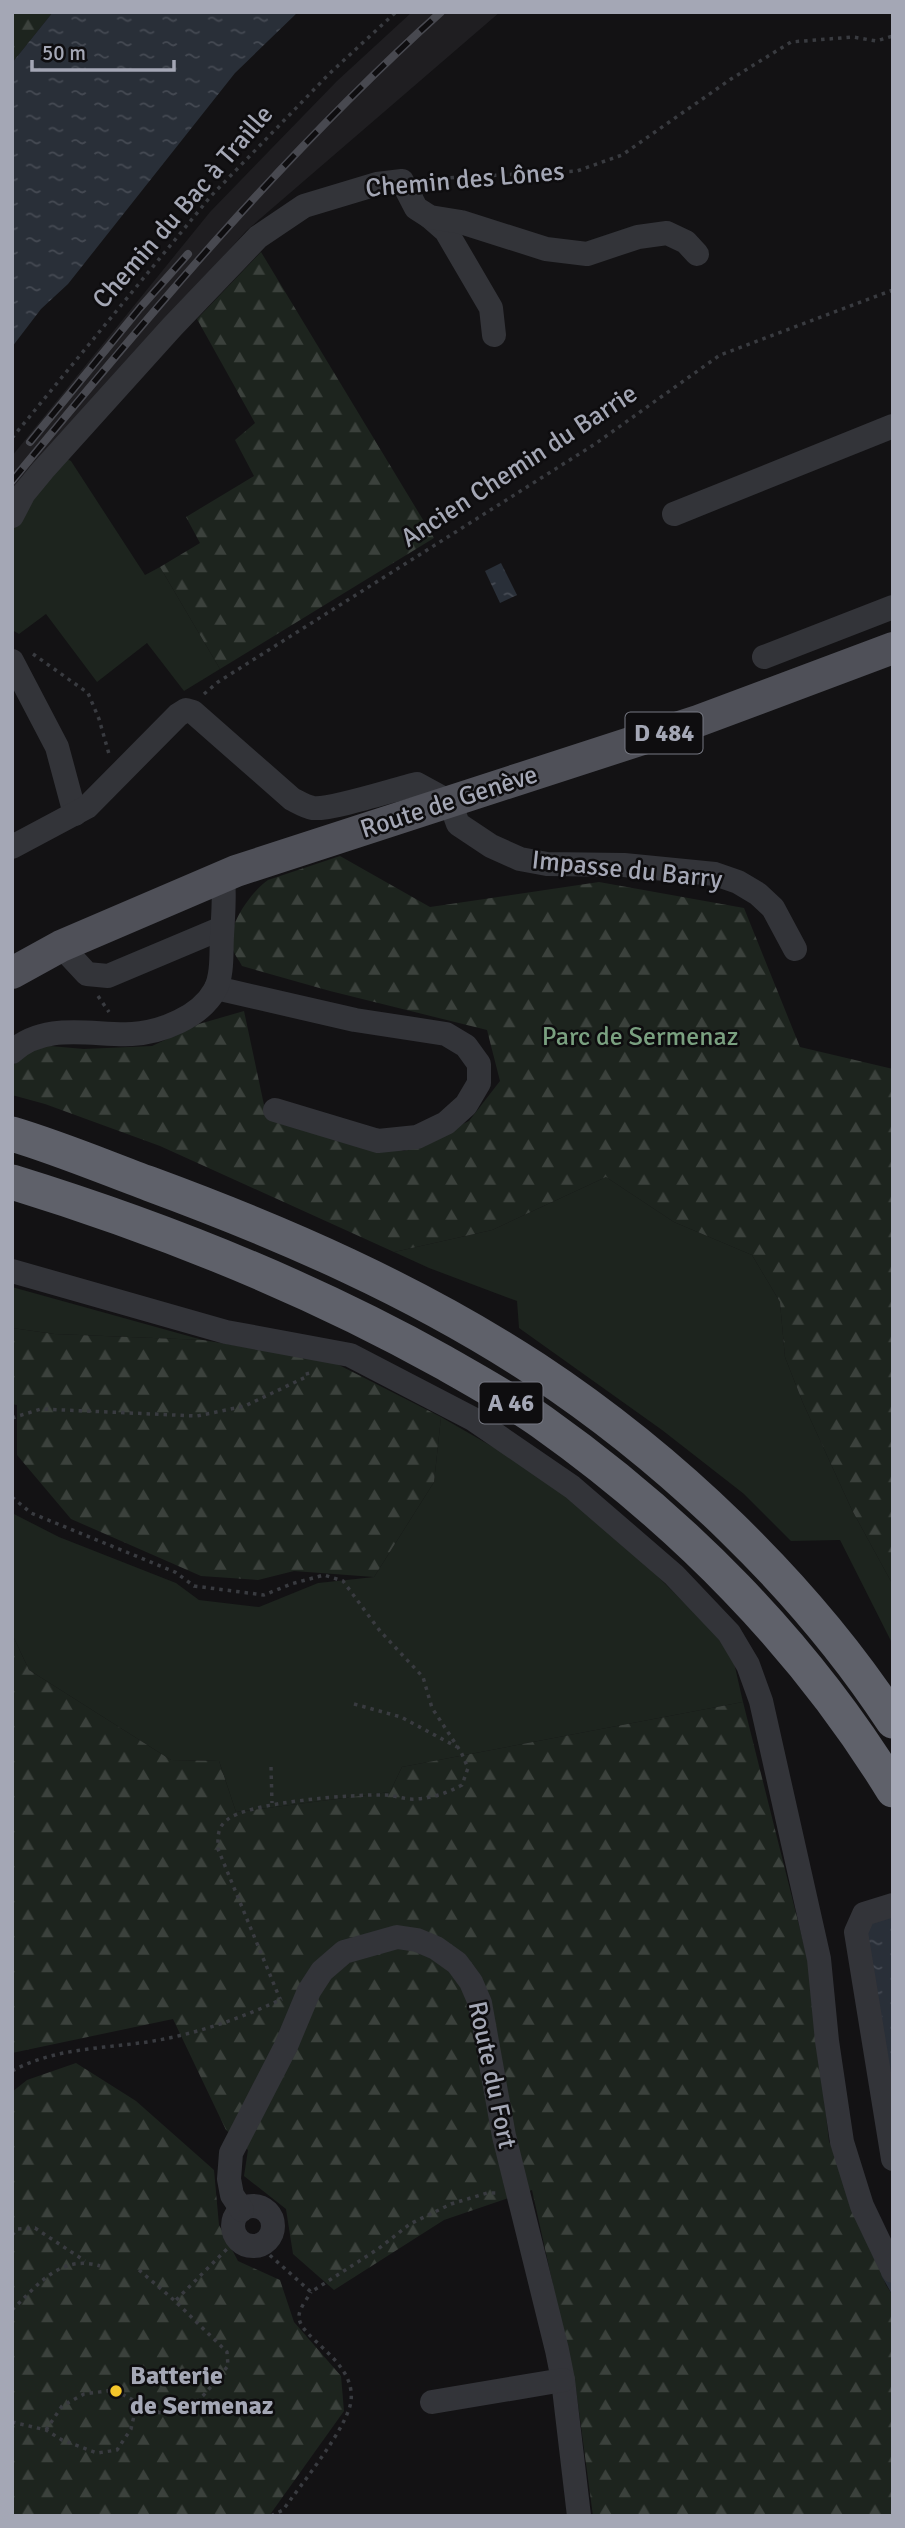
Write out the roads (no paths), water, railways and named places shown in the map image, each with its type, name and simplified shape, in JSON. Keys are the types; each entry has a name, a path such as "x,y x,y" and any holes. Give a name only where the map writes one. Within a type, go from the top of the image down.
{"highway":[{"name":"A 46","path":"13,1134 225,1212 342,1264 450,1318 536,1370 631,1439 723,1519 806,1608 845,1655 893,1721"},
{"name":"A 46","path":"12,1182 90,1206 232,1260 351,1313 469,1377 540,1421 631,1490 732,1584 820,1685 893,1790"}],"main road":[{"name":"Route de Genève","path":"12,973 73,940 223,877 698,721 893,648"}],"street":[{"name":"Chemin des Lônes","path":"12,516 24,493 43,470 172,327 258,237 304,206 377,184 402,181 416,208 430,217"},
{"path":"430,217 461,222 545,249 587,254 638,236 667,233 686,242 697,254"},
{"path":"430,217 446,231 491,309 494,335"},
{"path":"674,514 893,426"},
{"path":"764,657 893,607"},
{"path":"22,657 57,747 75,814"},
{"path":"12,847 87,807 186,710 193,712 292,799 313,808 417,784 450,802"},
{"name":"Impasse du Barry","path":"450,802 458,824 491,846 520,859 547,864 624,865 702,872 738,882 758,894 773,908 795,949"},
{"path":"12,1052 19,1046 46,1035 89,1031 133,1034 174,1024 201,1008 216,988 225,892 223,877"},
{"path":"73,940 87,974 97,977 108,976 222,928"},
{"path":"216,988 355,1020 446,1034 466,1046 479,1064 479,1083 466,1105 446,1123 417,1137 378,1141 275,1110"},
{"path":"12,1271 226,1332 350,1355 473,1419 572,1486 674,1575 729,1633 748,1665 761,1701 820,1959 827,2041 842,2142 862,2206 893,2271"},
{"path":"893,1905 864,1914 856,1932 893,2159"},
{"name":"Route du Fort","path":"242,2210 232,2195 229,2179 231,2153 286,2046 309,1991 323,1971 344,1952 397,1937 417,1940 436,1948 457,1963 471,1982 480,2003 504,2136 564,2380 579,2516"},
{"path":"253,2206 269,2214 273,2225 267,2241 261,2245 248,2246 237,2239 233,2227 237,2214 242,2210 253,2206"},
{"path":"432,2402 564,2380"}],"water":[{"path":"53,12 298,12 235,73 68,284 41,309 12,347 12,63"},
{"path":"501,563 517,595 500,603 485,571"},
{"path":"893,1914 893,2107 864,1930 871,1920"}],"waterway":[{"path":"884,2275 893,2291"}],"railway":[{"path":"12,481 114,358 271,180 382,66 441,12"},
{"path":"30,442 188,254"}],"place":[{"name":"Batterie de Sermenaz","path":"116,2391"}],"park label":[{"name":"Parc de Sermenaz","path":"640,1037"}]}
